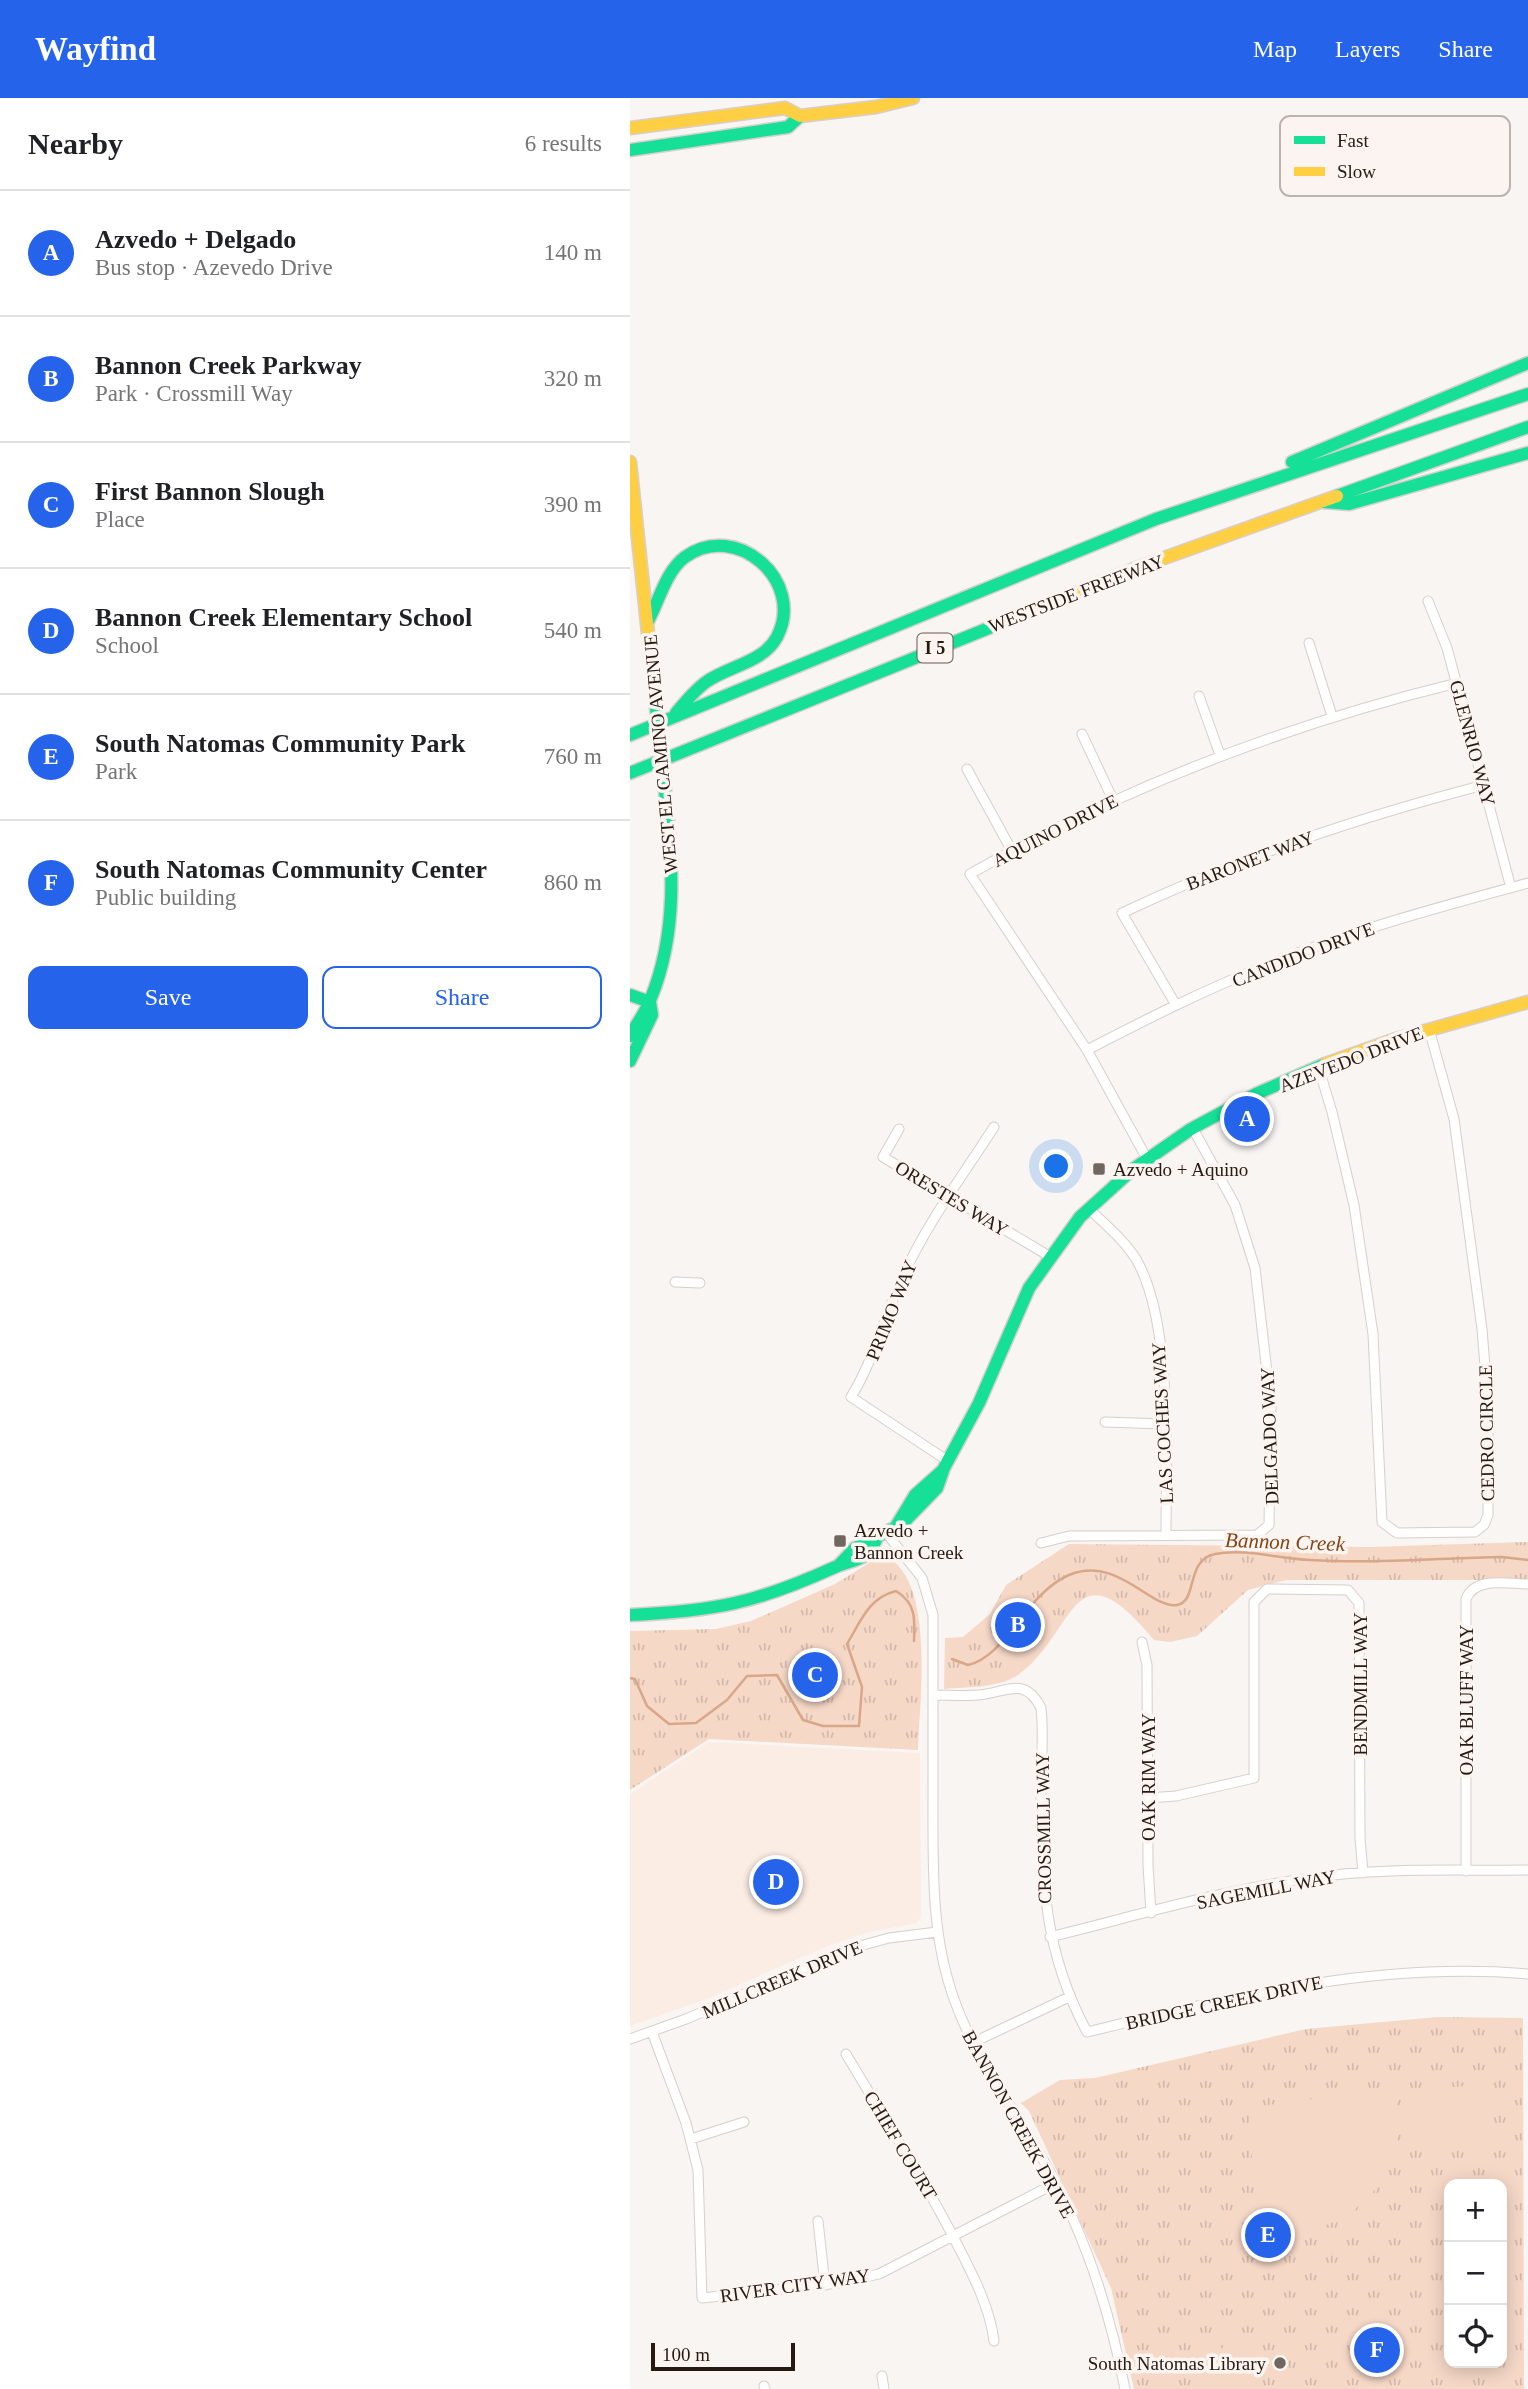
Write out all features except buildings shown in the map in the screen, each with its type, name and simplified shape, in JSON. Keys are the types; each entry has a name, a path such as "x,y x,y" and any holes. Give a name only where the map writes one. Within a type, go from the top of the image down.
{"main road":[{"path":"630,128 785,108 800,116 876,107 913,98"},
{"path":"630,150 788,127 800,116"},
{"path":"1156,519 1528,363"},
{"name":"WESTSIDE FREEWAY","path":"630,735 933,613 1156,519 1528,394"},
{"name":"WESTSIDE FREEWAY","path":"630,773 1102,582 1528,427"},
{"path":"1317,502 1349,504 1528,453"},
{"name":"WEST EL CAMINO AVENUE","path":"630,461 672,856 671,924 662,967 650,1002 630,1037"},
{"path":"648,621 676,566 702,548 726,545 757,556 766,564 782,590 783,622 773,642 759,655 706,682 671,718"},
{"path":"630,995 650,1002"},
{"name":"WEST EL CAMINO AVENUE","path":"630,1061 649,1022 650,1002"},
{"name":"AZEVEDO DRIVE","path":"630,1615 685,1613 744,1604 789,1589 839,1565 854,1564 873,1551 886,1534 906,1520 937,1487 980,1402 1009,1324 1049,1256 1088,1208 1146,1157 1192,1128 1318,1069 1429,1029 1528,1002"}],"street":[{"name":"GLENRIO WAY","path":"1428,601 1457,683 1511,887"},
{"path":"1309,643 1332,716"},
{"name":"AQUINO DRIVE","path":"1146,1157 1087,1050 970,874 1112,800 1220,755 1332,716 1457,683"},
{"path":"1199,696 1220,755"},
{"path":"1082,734 1112,800"},
{"path":"967,769 1012,850"},
{"name":"BARONET WAY","path":"1176,1005 1122,913 1216,871 1300,839 1386,811 1484,785"},
{"name":"CANDIDO DRIVE","path":"1087,1050 1176,1005 1316,946 1421,912 1528,883"},
{"name":"CEDRO CIRCLE","path":"1318,1069 1332,1112 1354,1205 1373,1334 1382,1522 1397,1533 1475,1532 1484,1525 1488,1515 1486,1369 1454,1119 1429,1029"},
{"name":"PRIMO WAY","path":"946,1465 851,1397 873,1357 902,1276 948,1196 994,1127"},
{"name":"DELGADO WAY","path":"1041,1544 1069,1535 1257,1535 1267,1529 1271,1519 1271,1407 1255,1268 1235,1205 1192,1128"},
{"name":"ORESTES WAY","path":"899,1129 883,1157 1049,1256"},
{"name":"LAS COCHES WAY","path":"1088,1208 1127,1246 1148,1284 1161,1362 1167,1535"},
{"path":"675,1283 700,1283"},
{"path":"1105,1422 1165,1424"},
{"name":"BANNON CREEK DRIVE","path":"886,1534 915,1567 928,1590 933,1615 933,1887 937,1932 953,1998 972,2043 1056,2183 1097,2277 1125,2389"},
{"name":"OAK BLUFF WAY","path":"1466,1871 1467,1596 1482,1584 1528,1584"},
{"name":"BENDMILL WAY","path":"1148,1798 1176,1796 1254,1778 1254,1602 1267,1589 1348,1590 1359,1603 1360,1838 1363,1873"},
{"name":"OAK RIM WAY","path":"1142,1642 1147,1665 1151,1913"},
{"name":"CROSSMILL WAY","path":"933,1695 977,1695 1018,1688 1030,1692 1041,1708 1042,1869 1050,1937 1069,1997"},
{"name":"SAGEMILL WAY","path":"1050,1937 1267,1885 1363,1873 1528,1870"},
{"name":"MILLCREEK DRIVE","path":"630,2039 849,1949 889,1938 937,1932"},
{"name":"BRIDGE CREEK DRIVE","path":"1069,1997 1087,2032 1245,1994 1316,1981 1433,1971 1528,1974"},
{"path":"972,2043 1069,1997"},
{"name":"RIVER CITY WAY","path":"652,2032 691,2138 701,2194 702,2298 825,2284 879,2274 1056,2183"},
{"name":"CHIEF COURT","path":"846,2054 922,2176 953,2237 989,2319 994,2341"},
{"path":"691,2138 744,2122"},
{"path":"818,2221 825,2284"},
{"path":"882,2376 884,2389"}],"shaded area":[{"path":"709,1742 920,1753 921,1917 917,1923 869,1932 825,1947 709,1998 630,2026 630,1794"}],"green space":[{"path":"1528,1542 1528,1580 1286,1580 1248,1590 1197,1636 1170,1642 1154,1640 1127,1611 1106,1597 1090,1596 1077,1604 1037,1657 1018,1675 992,1685 944,1689 945,1638 963,1637 990,1614 1006,1585 1069,1544 1370,1547"},
{"path":"882,1555 899,1567 911,1587 918,1613 922,1673 918,1750 709,1739 630,1790 630,1631 716,1629 751,1621 835,1584"},
{"path":"1438,2017 1523,2018 1524,2389 1134,2389 1111,2288 1029,2111 1021,2103 1060,2080 1095,2078 1306,2029"},
{"path":"1484,2084 1489,2140 1409,2149 1403,2092"},
{"path":"1395,2088 1398,2137 1381,2182 1367,2199 1330,2224 1285,2234 1261,2233 1248,2124 1253,2107"},
{"path":"1507,2218 1508,2305 1507,2306"},
{"path":"1240,2333 1245,2344 1243,2358 1254,2367 1246,2377 1246,2389 1217,2389 1219,2356 1227,2342"}],"waterway":[{"name":"Bannon Creek","path":"952,1659 968,1665 982,1659 994,1650 1028,1609 1054,1584 1069,1575 1087,1571 1118,1577 1156,1599 1177,1605 1188,1597 1199,1564 1206,1558 1226,1552 1334,1561 1502,1557 1528,1560"},
{"name":"Bannon Creek","path":"630,1678 635,1679 647,1706 669,1724 696,1723 727,1700 747,1676 777,1675 803,1720 823,1726 859,1726 862,1687 847,1644 861,1619 878,1599 896,1591 911,1606 914,1641"}],"traffic: fast":[{"path":"630,150 788,127 800,116"},
{"path":"1292,462 1528,363"},
{"path":"630,735 1156,519 1528,394"},
{"path":"1337,496 1528,427"},
{"path":"1324,502 1349,504 1528,453"},
{"path":"648,621 678,563 705,548 725,546 744,551 761,562 774,577 782,596 783,616 777,637 771,646 754,658 706,682 676,713"},
{"path":"630,773 1031,611"},
{"path":"654,690 665,791"},
{"path":"630,1036 649,1003 666,948 671,870 665,791"},
{"path":"630,995 650,1002"},
{"path":"630,1061 652,1015 650,1002"},
{"path":"839,1565 855,1548 902,1524 937,1488 944,1468 979,1403 1029,1288 1080,1217 1132,1170 1191,1129 1256,1094 1325,1064"},
{"path":"895,1528 915,1495 943,1470"},
{"path":"630,1615 711,1608 781,1590 858,1559 868,1552 876,1540"}],"traffic: slow":[{"path":"630,128 785,108 800,116 876,107 913,98"},
{"path":"630,462 654,690"},
{"path":"1031,611 1139,567 1337,496"},
{"path":"1325,1064 1393,1040 1528,1002"}],"place":[{"name":"Azvedo + Delgado","path":"1247,1119"},
{"name":"Azvedo + Aquino","path":"1099,1169"},
{"name":"Azvedo + Bannon Creek","path":"840,1541"},
{"name":"Bannon Creek Parkway","path":"1018,1625"},
{"name":"First Bannon Slough","path":"815,1675"},
{"name":"Bannon Creek Elementary School","path":"776,1882"},
{"name":"South Natomas Community Park","path":"1268,2235"},
{"name":"South Natomas Community Center","path":"1377,2350"},
{"name":"South Natomas Library","path":"1280,2363"}]}
